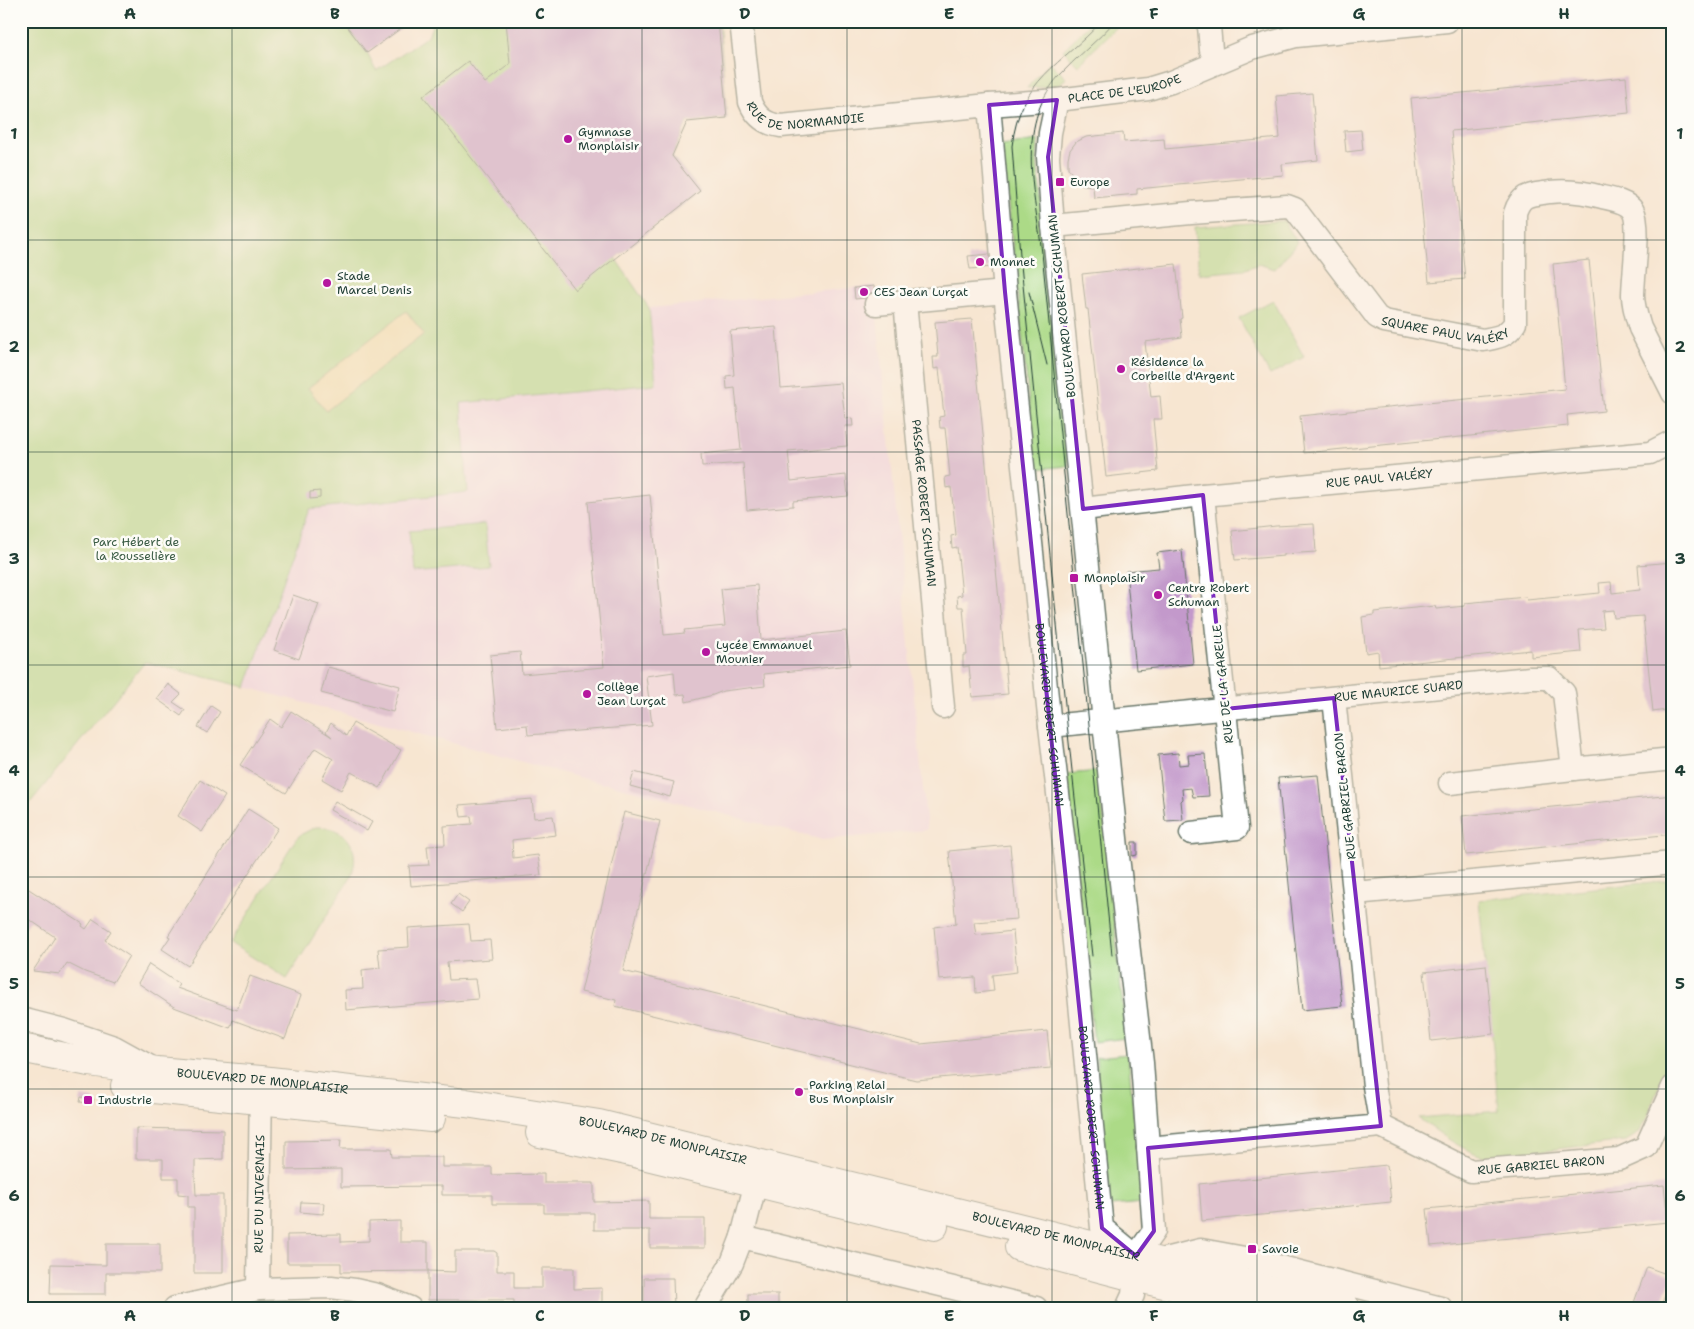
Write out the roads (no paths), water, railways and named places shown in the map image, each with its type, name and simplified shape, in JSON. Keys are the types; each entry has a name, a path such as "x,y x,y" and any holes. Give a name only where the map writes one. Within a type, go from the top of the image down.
{"main road":[{"name":"BOULEVARD DE MONPLAISIR","path":"21,1048 89,1062 157,1071 261,1090 515,1129 759,1173 1042,1252 1143,1265 1346,1308"},
{"name":"BOULEVARD DE MONPLAISIR","path":"21,1067 89,1081 162,1091 261,1090"},
{"name":"BOULEVARD DE MONPLAISIR","path":"1143,1265 1265,1308"}],"street":[{"name":"RUE DE NORMANDIE","path":"741,21 750,102 754,111 766,123 781,126 989,105"},
{"path":"1206,21 1209,26 1214,56"},
{"name":"PLACE DE L'EUROPE","path":"1048,157 1050,133 1057,100 1148,89 1171,82 1214,56 1296,36 1447,21"},
{"path":"989,105 1057,100"},
{"name":"BOULEVARD ROBERT SCHUMAN","path":"989,105 1005,292 1050,726 1066,853 1102,1228 1143,1265 1154,1231 1140,1045 1104,721 1053,226 1048,157"},
{"name":"SQUARE PAUL VALÉRY","path":"1053,226 1191,212 1286,206 1296,209 1377,317 1384,321 1483,340 1509,333 1515,324 1514,214 1517,204 1525,196 1560,191 1580,191 1607,198 1626,204 1634,211 1636,226 1633,297 1637,317 1640,328 1673,393"},
{"path":"876,304 1005,292"},
{"name":"PASSAGE ROBERT SCHUMAN","path":"905,302 943,707"},
{"name":"RUE PAUL VALÉRY","path":"1083,509 1650,453 1673,441"},
{"name":"RUE DE LA GARELLE","path":"1191,833 1237,828 1203,496"},
{"name":"RUE MAURICE SUARD","path":"1050,726 1530,678 1549,678 1564,693 1573,770"},
{"name":"RUE GABRIEL BARON","path":"1334,698 1375,1095 1380,1126 1471,1171 1619,1159 1646,1147 1673,1087"},
{"path":"1450,783 1673,759"},
{"path":"1355,893 1673,863"},
{"name":"BOULEVARD DE MONPLAISIR","path":"21,1019 64,1030 114,1047 157,1071"},
{"name":"RUE DU NIVERNAIS","path":"258,1289 259,1121 261,1090"},
{"path":"1148,1148 1380,1126"},
{"path":"705,1308 732,1262 742,1237 759,1173"},
{"path":"742,1237 1036,1308"},
{"name":"BOULEVARD DE MONPLAISIR","path":"1143,1265 1201,1250 1250,1259 1441,1308"},
{"path":"1127,1308 1143,1265"},
{"path":"175,1308 258,1289 331,1287 378,1295 410,1308"}],"tram line":[{"path":"1092,956 1020,255 1012,146 1016,123 1033,88 1102,21"},
{"path":"1112,955 1042,253 1031,162 1032,139 1036,117 1045,97 1058,77 1115,21"},
{"path":"1029,292 1047,365"}],"place":[{"name":"Gymnase Monplaisir","path":"568,139"},
{"name":"Europe","path":"1060,182"},
{"name":"Monnet","path":"980,262"},
{"name":"Stade Marcel Denis","path":"327,283"},
{"name":"CES Jean Lurçat","path":"864,292"},
{"name":"Résidence la Corbeille d'Argent","path":"1121,369"},
{"name":"Monplaisir","path":"1074,578"},
{"name":"Centre Robert Schuman","path":"1158,595"},
{"name":"Lycée Emmanuel Mounier","path":"706,652"},
{"name":"Collège Jean Lurçat","path":"587,694"},
{"name":"Parking Relai Bus Monplaisir","path":"799,1092"},
{"name":"Industrie","path":"88,1100"},
{"name":"Savoie","path":"1252,1249"}],"park label":[{"name":"Parc Hébert de la Rousselière","path":"136,549"}]}
